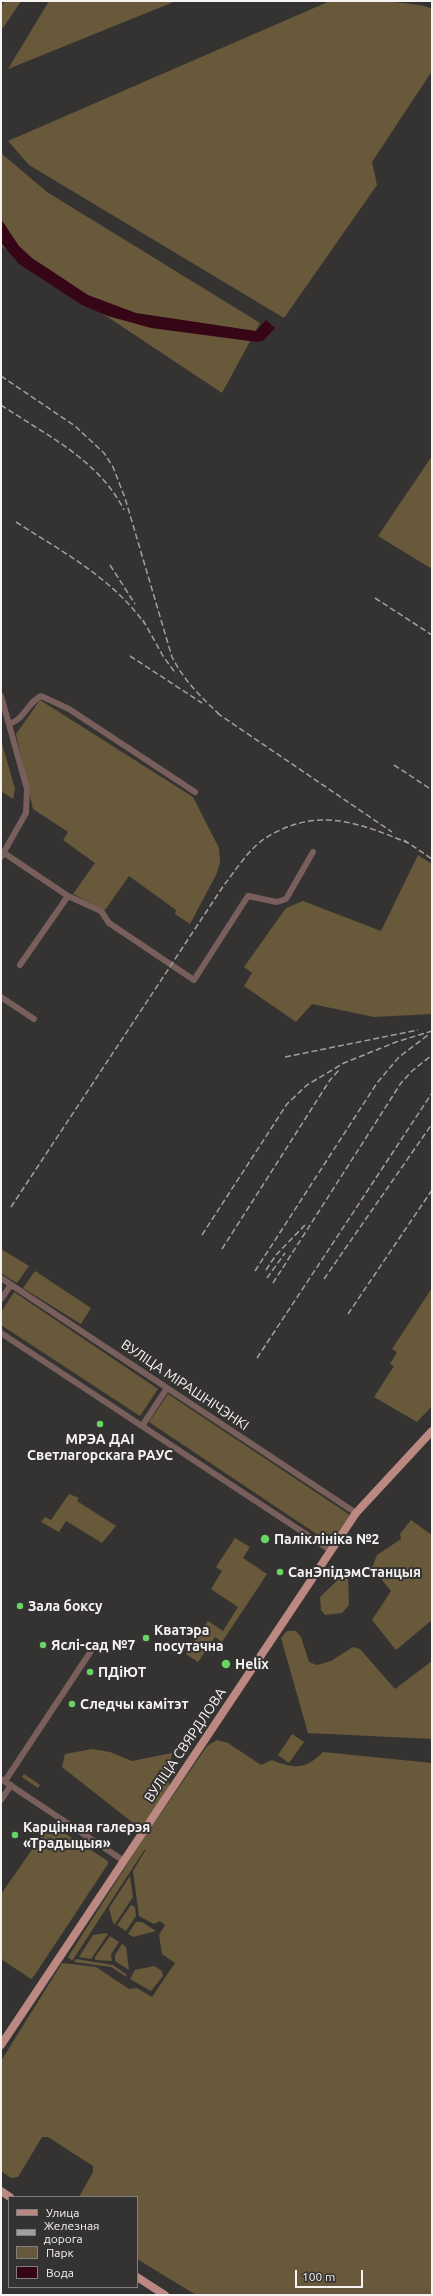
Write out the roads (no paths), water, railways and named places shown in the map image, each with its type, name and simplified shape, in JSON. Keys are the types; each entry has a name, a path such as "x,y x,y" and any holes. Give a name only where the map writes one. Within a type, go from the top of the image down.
{"main road":[{"name":"ВУЛІЦА СВЯРДЛОВА","path":"1,2045 330,1550 356,1513 432,1431"},
{"path":"138,2278 166,2295"}],"street":[{"path":"1,696 27,789 26,813 2,855 68,896 101,911 109,923 194,980 248,896 278,902 286,898 313,852"},
{"path":"9,724 17,722 34,699 41,696 69,709 195,792"},
{"path":"20,965 68,896"},
{"path":"1,997 34,1019"},
{"name":"ВУЛІЦА МІРАШНІЧЭНКІ","path":"1,1278 356,1513"},
{"path":"1,1299 11,1285"},
{"path":"1,1333 330,1550"},
{"path":"142,1426 167,1388"},
{"path":"93,1648 3,1780 124,1860"},
{"path":"1,1800 10,1785"}],"water":[{"path":"1,219 19,246 32,258 88,295 136,313 256,331 266,320 275,328 263,341 257,342 151,328 108,316 82,305 19,264 1,243"}],"railway":[{"path":"1,376 75,426 104,453 113,467 125,498 172,657 182,674 200,696 221,716"},
{"path":"1,405 53,438 86,463 101,477 113,492 124,510"},
{"path":"16,522 69,555 102,579 118,593 145,624"},
{"path":"110,565 135,604"},
{"path":"375,598 432,635"},
{"path":"143,620 163,656 176,674"},
{"path":"130,656 202,703"},
{"path":"217,713 392,832"},
{"path":"394,765 432,790"},
{"path":"11,1207 224,885 247,854 264,839 283,829 301,823 319,820 354,824 390,835 408,843"},
{"path":"404,840 432,859"},
{"path":"285,1057 418,1030"},
{"path":"202,1235 287,1104 307,1085 344,1063 396,1042 432,1031"},
{"path":"255,1271 377,1083 399,1057 428,1035"},
{"path":"273,1283 401,1083 412,1071 432,1055"},
{"path":"222,1249 330,1080 339,1070"},
{"path":"257,1358 432,1093"},
{"path":"324,1279 432,1124"},
{"path":"348,1314 432,1190"},
{"path":"266,1270 276,1255 305,1225"},
{"path":"267,1278 285,1253"}],"place":[{"name":"МРЭА ДАІ Светлагорскага РАУС","path":"100,1424"},
{"name":"Паліклініка №2","path":"265,1539"},
{"name":"СанЭпідэмСтанцыя","path":"280,1572"},
{"name":"Зала боксу","path":"20,1606"},
{"name":"Кватэра посутачна","path":"146,1638"},
{"name":"Яслі-сад №7","path":"43,1645"},
{"name":"Helix","path":"226,1664"},
{"name":"ПДіЮТ","path":"90,1672"},
{"name":"Следчы камітэт","path":"72,1704"},
{"name":"Карцінная галерэя «Традыцыя»","path":"15,1835"}]}
